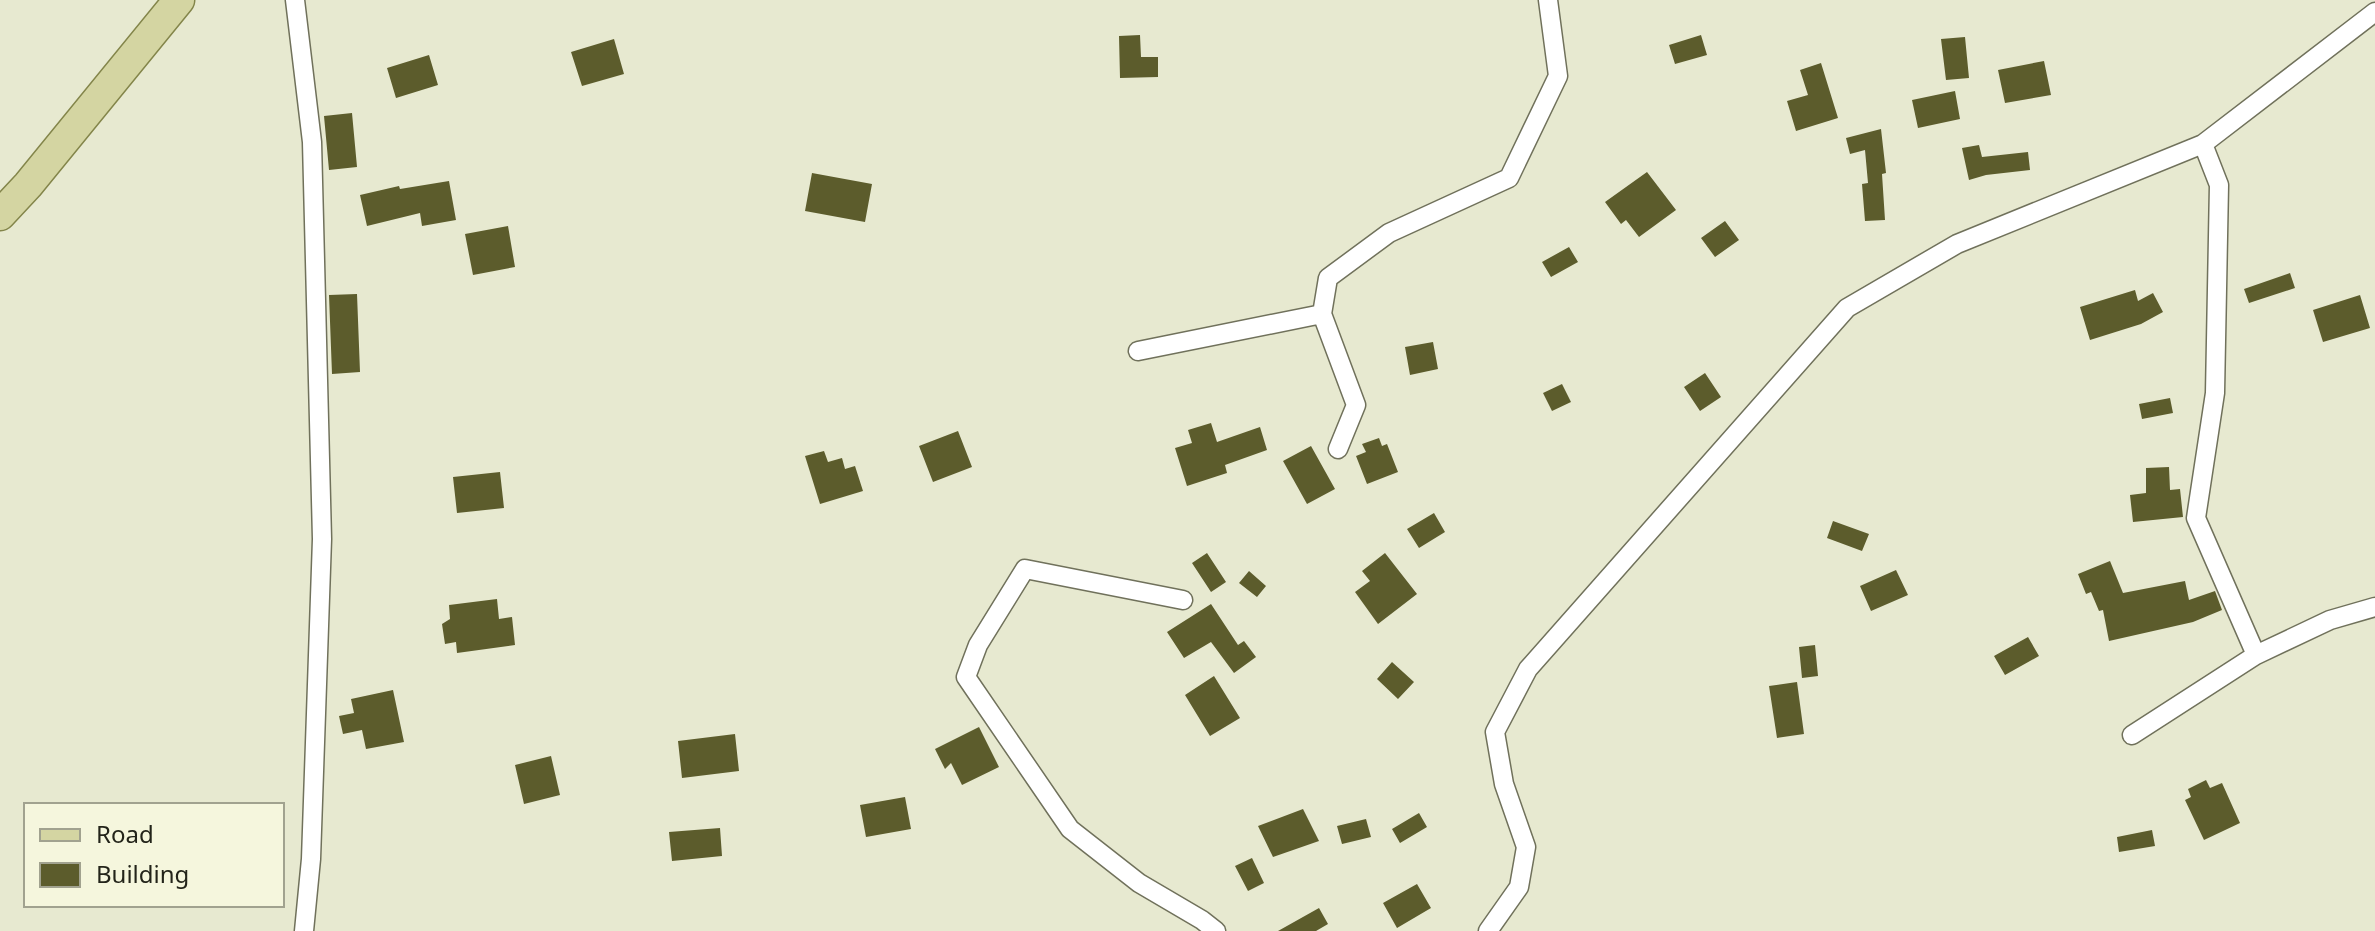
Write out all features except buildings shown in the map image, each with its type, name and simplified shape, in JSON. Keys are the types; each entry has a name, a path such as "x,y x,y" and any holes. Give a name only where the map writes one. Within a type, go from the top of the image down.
{"main road":[{"path":"0,215 179,0"}],"street":[{"path":"295,0 312,142 322,539 311,859 304,931"},
{"path":"1338,449 1356,405 1322,314 1328,278 1389,233 1509,178 1558,76 1548,0"},
{"path":"1488,931 1519,887 1526,847 1504,784 1495,732 1528,669 1847,308 1957,244 2203,144 2375,12"},
{"path":"2203,144 2219,185 2215,393 2196,518 2256,655"},
{"path":"1138,351 1322,314"},
{"path":"1183,600 1025,569 978,645 966,677 1070,829 1139,883 1216,931"},
{"path":"2132,735 2256,655 2330,620 2375,607"}]}
